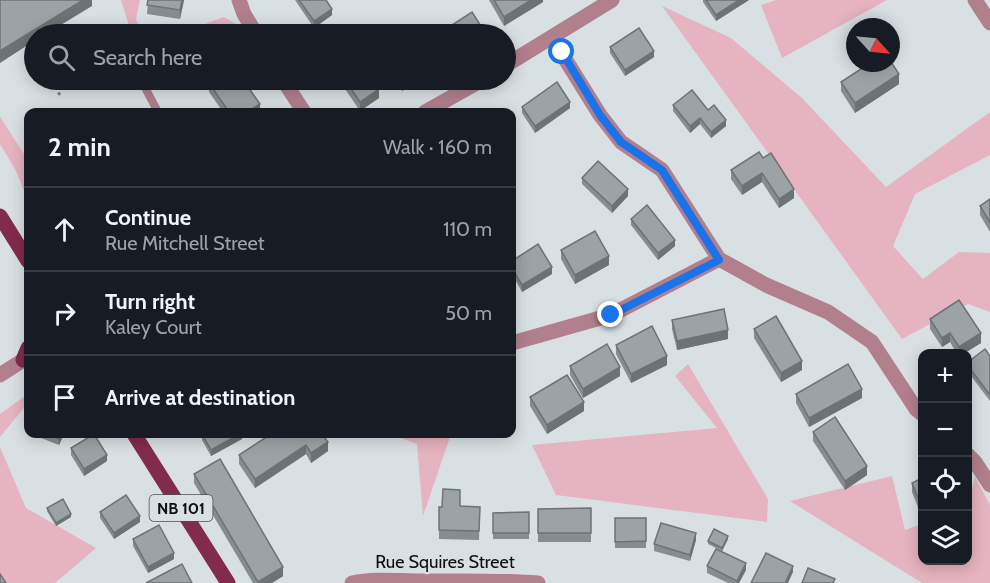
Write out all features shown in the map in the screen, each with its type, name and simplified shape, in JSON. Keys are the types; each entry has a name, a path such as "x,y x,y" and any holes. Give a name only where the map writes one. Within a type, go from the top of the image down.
{"main road":[{"path":"0,216 24,255"},
{"name":"NB 101","path":"137,438 228,583"}],"street":[{"path":"239,0 250,24"},
{"path":"516,60 612,0"},
{"path":"975,0 990,24"},
{"path":"552,38 600,115 621,142 662,170 719,260 766,285 828,312 872,342 918,411"},
{"path":"290,90 301,108"},
{"path":"432,108 464,90"},
{"path":"516,342 611,315 719,260"},
{"path":"0,375 24,357"},
{"path":"970,457 990,485"},
{"name":"Rue Squires Street","path":"352,583 363,581 538,583"}],"lane":[{"path":"146,90 156,108"}],"path":[{"path":"57,90 62,98"}],"shaded area":[{"path":"121,0 140,0 136,19 138,24 128,24"},
{"path":"776,0 887,0 854,18 846,18 846,23 782,58 761,5"},
{"path":"662,6 731,38 802,98 886,187 990,112 990,155 915,194 893,246 923,279 959,252 990,253 990,312 968,304 902,339"},
{"path":"224,17 236,24 205,24"},
{"path":"0,117 24,154 24,190 15,169 0,144"},
{"path":"688,364 768,499 767,522 556,495 532,445 717,428 675,376"},
{"path":"24,397 24,408 0,437 0,414"},
{"path":"401,438 450,438 423,516 417,444"},
{"path":"0,447 26,508 96,548 55,583 7,583 0,575"},
{"path":"892,476 905,530 918,525 918,565 972,565 972,489 975,477 990,505 990,583 922,583 790,501"}],"building":[{"path":"0,0 83,0 44,24 24,24 24,36 0,51"},
{"path":"148,0 182,0 180,10 147,5"},
{"path":"299,0 326,0 332,9 314,21"},
{"path":"494,0 531,0 504,17"},
{"path":"706,0 739,0 716,15"},
{"path":"472,12 480,24 453,24"},
{"path":"639,28 654,51 625,70 610,47"},
{"path":"856,72 898,72 899,74 855,103 841,82"},
{"path":"557,82 570,102 535,126 522,107"},
{"path":"214,90 250,90 260,104 254,108 226,108"},
{"path":"352,90 378,90 360,102"},
{"path":"692,90 708,110 714,105 726,120 711,132 700,118 690,126 673,105"},
{"path":"759,152 763,158 771,153 794,189 779,199 762,173 742,186 731,170"},
{"path":"598,161 628,189 612,206 582,178"},
{"path":"990,199 990,222 980,206"},
{"path":"647,205 675,240 658,253 631,219"},
{"path":"595,231 609,256 575,275 561,250"},
{"path":"538,244 552,267 522,285 516,275 516,258"},
{"path":"959,300 981,333 959,347 950,333 942,338 930,319"},
{"path":"724,309 728,330 677,341 672,320"},
{"path":"776,316 802,361 781,373 754,329"},
{"path":"652,326 667,356 631,374 616,345"},
{"path":"607,344 620,367 583,389 570,366"},
{"path":"985,349 990,356 990,395 972,371 972,359"},
{"path":"848,364 862,389 809,418 796,394"},
{"path":"567,375 584,402 547,425 530,397"},
{"path":"835,417 867,466 845,481 813,432"},
{"path":"87,438 96,438 107,455 84,469 71,448"},
{"path":"204,438 233,438 211,450"},
{"path":"265,438 325,438 328,442 311,453 306,445 255,479 239,455"},
{"path":"220,459 283,567 258,582 194,474"},
{"path":"918,480 918,498 912,483"},
{"path":"443,489 460,490 460,506 480,507 479,531 439,530 439,507 442,507"},
{"path":"126,495 140,516 114,533 100,512"},
{"path":"63,499 71,514 56,523 47,508"},
{"path":"591,508 591,533 538,533 538,509"},
{"path":"529,512 529,533 493,533 493,513"},
{"path":"615,518 646,518 646,541 615,542"},
{"path":"661,523 696,533 690,555 654,544"},
{"path":"159,525 174,553 148,567 133,539"},
{"path":"714,529 728,536 722,548 708,541"},
{"path":"716,549 746,563 737,581 707,566"},
{"path":"766,553 793,566 785,583 751,583"},
{"path":"182,564 192,583 146,583"},
{"path":"808,568 835,579 833,583 802,583"},
{"path":"0,574 6,583 0,583"}],"route":[{"path":"562,52 600,115 621,142 662,170 719,260 611,315"}]}
